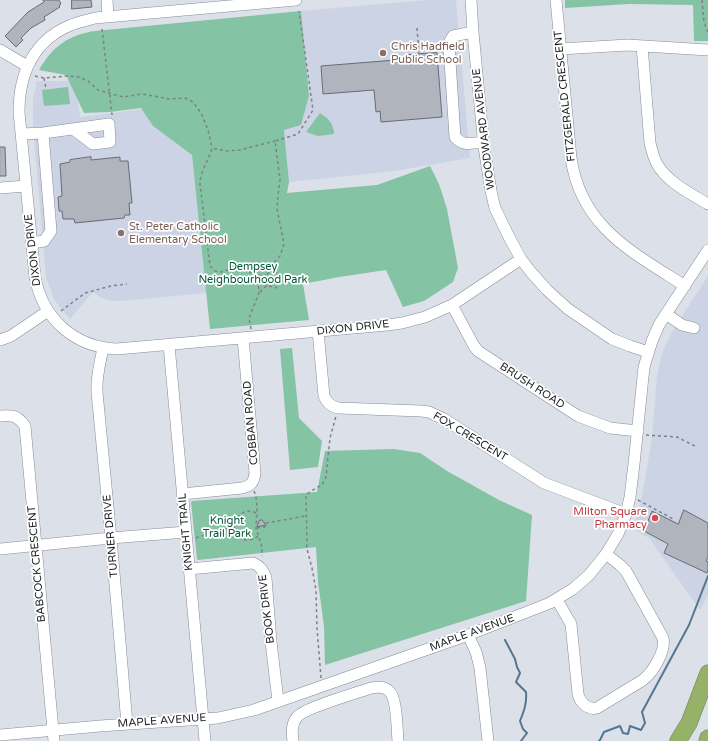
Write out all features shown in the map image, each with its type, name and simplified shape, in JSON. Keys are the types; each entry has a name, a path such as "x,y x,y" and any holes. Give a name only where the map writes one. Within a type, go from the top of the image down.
{"highway":[{"path":"678,741 689,723 708,673"}],"street":[{"path":"107,0 108,17"},
{"name":"DIXON DRIVE","path":"289,0 197,4 95,18 78,22 57,32 41,46 28,66 23,78 19,96 19,112 36,285 40,298 48,311 63,329 86,343 103,348 125,349 169,345 247,334 318,331 402,323 425,317 452,305 521,259"},
{"name":"WOODWARD AVENUE","path":"471,0 484,142 491,192 495,208 509,237 521,259 546,290 572,312 612,339 648,352"},
{"name":"FITZGERALD CRESCENT","path":"556,0 572,166 578,185 587,205 598,221 619,242 685,286"},
{"path":"473,32 453,36 449,46 455,137 460,142 465,144 484,142"},
{"path":"560,49 628,45 708,50"},
{"path":"642,46 650,143 654,158 665,175 708,204"},
{"path":"0,50 28,66"},
{"path":"21,134 73,129 111,120 110,142 92,144 73,129"},
{"path":"32,243 44,241 51,230 43,133"},
{"path":"0,188 26,186"},
{"name":"MAPLE AVENUE","path":"0,735 53,735 100,726 218,718 254,710 468,635 557,600 573,589 594,569 606,554 618,534 626,514 642,433 644,368 648,352 655,333 666,314 708,250"},
{"name":"BRUSH ROAD","path":"452,305 478,351 578,416 610,428 642,433"},
{"path":"0,340 11,336 48,311"},
{"path":"666,314 678,323 694,328"},
{"name":"FOX CRESCENT","path":"318,331 324,396 328,404 339,408 429,412 444,419 544,483 626,514"},
{"name":"COBBAN ROAD","path":"182,494 242,488 252,483 254,479 255,473 249,403 247,334"},
{"name":"KNIGHT TRAIL","path":"169,345 182,494 190,536 189,569 205,741"},
{"name":"TURNER DRIVE","path":"103,348 99,364 97,392 127,724"},
{"name":"BABCOCK CRESCENT","path":"0,416 16,417 21,420 25,426 53,735"},
{"path":"0,549 111,538 190,536"},
{"path":"557,600 571,624 578,694 580,700 584,704 592,709 597,708 647,677 652,672 663,649 663,638 626,571 620,564 606,554"},
{"name":"BOOK DRIVE","path":"189,569 252,563 260,567 264,572 266,578 271,642 278,701"},
{"path":"468,635 476,652 480,668 488,741"},
{"path":"293,741 293,723 300,714 330,702 378,687 387,689 391,692 393,697 398,741"}],"path":[{"path":"702,0 704,22 708,33"},
{"path":"212,148 226,151 240,150 298,134 313,110 299,11"},
{"path":"417,28 419,52"},
{"path":"102,29 110,94 111,120"},
{"path":"35,76 44,78 79,76 88,81 98,90 123,97 142,94 170,99 185,98 193,102 201,113 208,130 212,148 210,156 200,177 200,184 210,266 215,271 221,272 236,267 264,266 274,263 280,256 284,244 277,209 280,180 275,141"},
{"path":"44,78 46,88"},
{"path":"273,271 274,263"},
{"path":"248,266 252,276 266,275 268,272 273,271 278,274 280,277 278,286 275,288 267,285 264,281 266,275"},
{"path":"259,293 258,276 264,266"},
{"path":"62,311 85,293 111,286 127,284"},
{"path":"247,334 249,318 259,293 267,285"},
{"path":"322,686 316,590 307,549 306,495 322,485 326,477 330,438 336,415"},
{"path":"642,433 677,437 695,446"},
{"path":"254,491 256,496 256,528 262,547 262,558"},
{"path":"637,500 675,520"},
{"path":"256,513 249,511 240,514 234,527 236,533 243,540 256,538 259,534"},
{"path":"256,528 265,527 266,523 306,516"},
{"path":"190,536 234,527"}],"shaded area":[{"name":"Chris Hadfield Public School","path":"427,0 456,0 470,158 394,171 289,182 284,129 301,125 309,96 301,11"},
{"name":"St. Peter Catholic Elementary School","path":"37,81 75,81 80,117 143,109 153,126 192,155 207,293 112,301 102,298 93,292 70,319 63,311 54,299 46,277 33,126 33,100"},
{"path":"708,276 708,595 700,610 649,538 633,529 641,501 646,474 652,437 657,377 663,351 673,330"}],"green space":[{"path":"565,0 708,0 708,41 694,41 693,5 629,4 565,8"},
{"name":"Dempsey Neighbourhood Park","path":"301,11 309,96 301,125 284,130 289,182 287,193 377,185 430,166 439,184 447,209 458,268 453,282 424,301 403,307 386,270 303,284 309,320 210,329 192,155 153,126 141,108 110,112 84,113 66,75 39,70 49,55 62,43 85,33"},
{"path":"68,87 70,104 44,106 42,90"},
{"path":"320,113 330,122 333,127 334,134 318,136 306,132"},
{"path":"292,348 299,418 322,441 318,467 290,470 280,349"},
{"name":"Knight Trail Park","path":"394,449 420,453 447,471 499,500 532,515 526,601 325,665 324,626 318,582 316,547 198,560 191,502 317,492 325,451"}],"building":[{"path":"43,0 59,0 61,4 59,6 60,7 44,17 45,20 31,28 21,38 23,40 16,47 5,36 28,12 44,2"},
{"path":"72,0 91,0 92,7 72,9"},
{"path":"437,53 442,117 381,122 380,111 376,112 374,90 323,94 321,66 408,59 408,55"},
{"path":"0,147 5,147 6,176 0,176"},
{"path":"91,157 91,160 120,157 120,161 128,161 132,203 129,203 130,215 125,215 124,218 75,223 74,219 63,219 62,211 59,211 58,197 62,196 60,164 70,162 70,160"},
{"path":"684,510 708,523 708,557 706,561 708,562 707,573 664,553 668,544 644,531 652,511 678,524"},
{"path":"262,520 266,525 257,527 259,521"}],"waterway":[{"path":"599,741 604,732 620,726 623,733 628,734 630,726 641,730 645,723 642,712 689,625 708,576"},
{"path":"505,640 515,659 520,673 516,682 526,692 525,707 520,721 523,729 527,733 521,741"}],"place":[{"name":"Chris Hadfield Public School","path":"383,53"},
{"name":"St. Peter Catholic Elementary School","path":"121,233"},
{"name":"MIlton Square Pharmacy","path":"655,518"}]}
